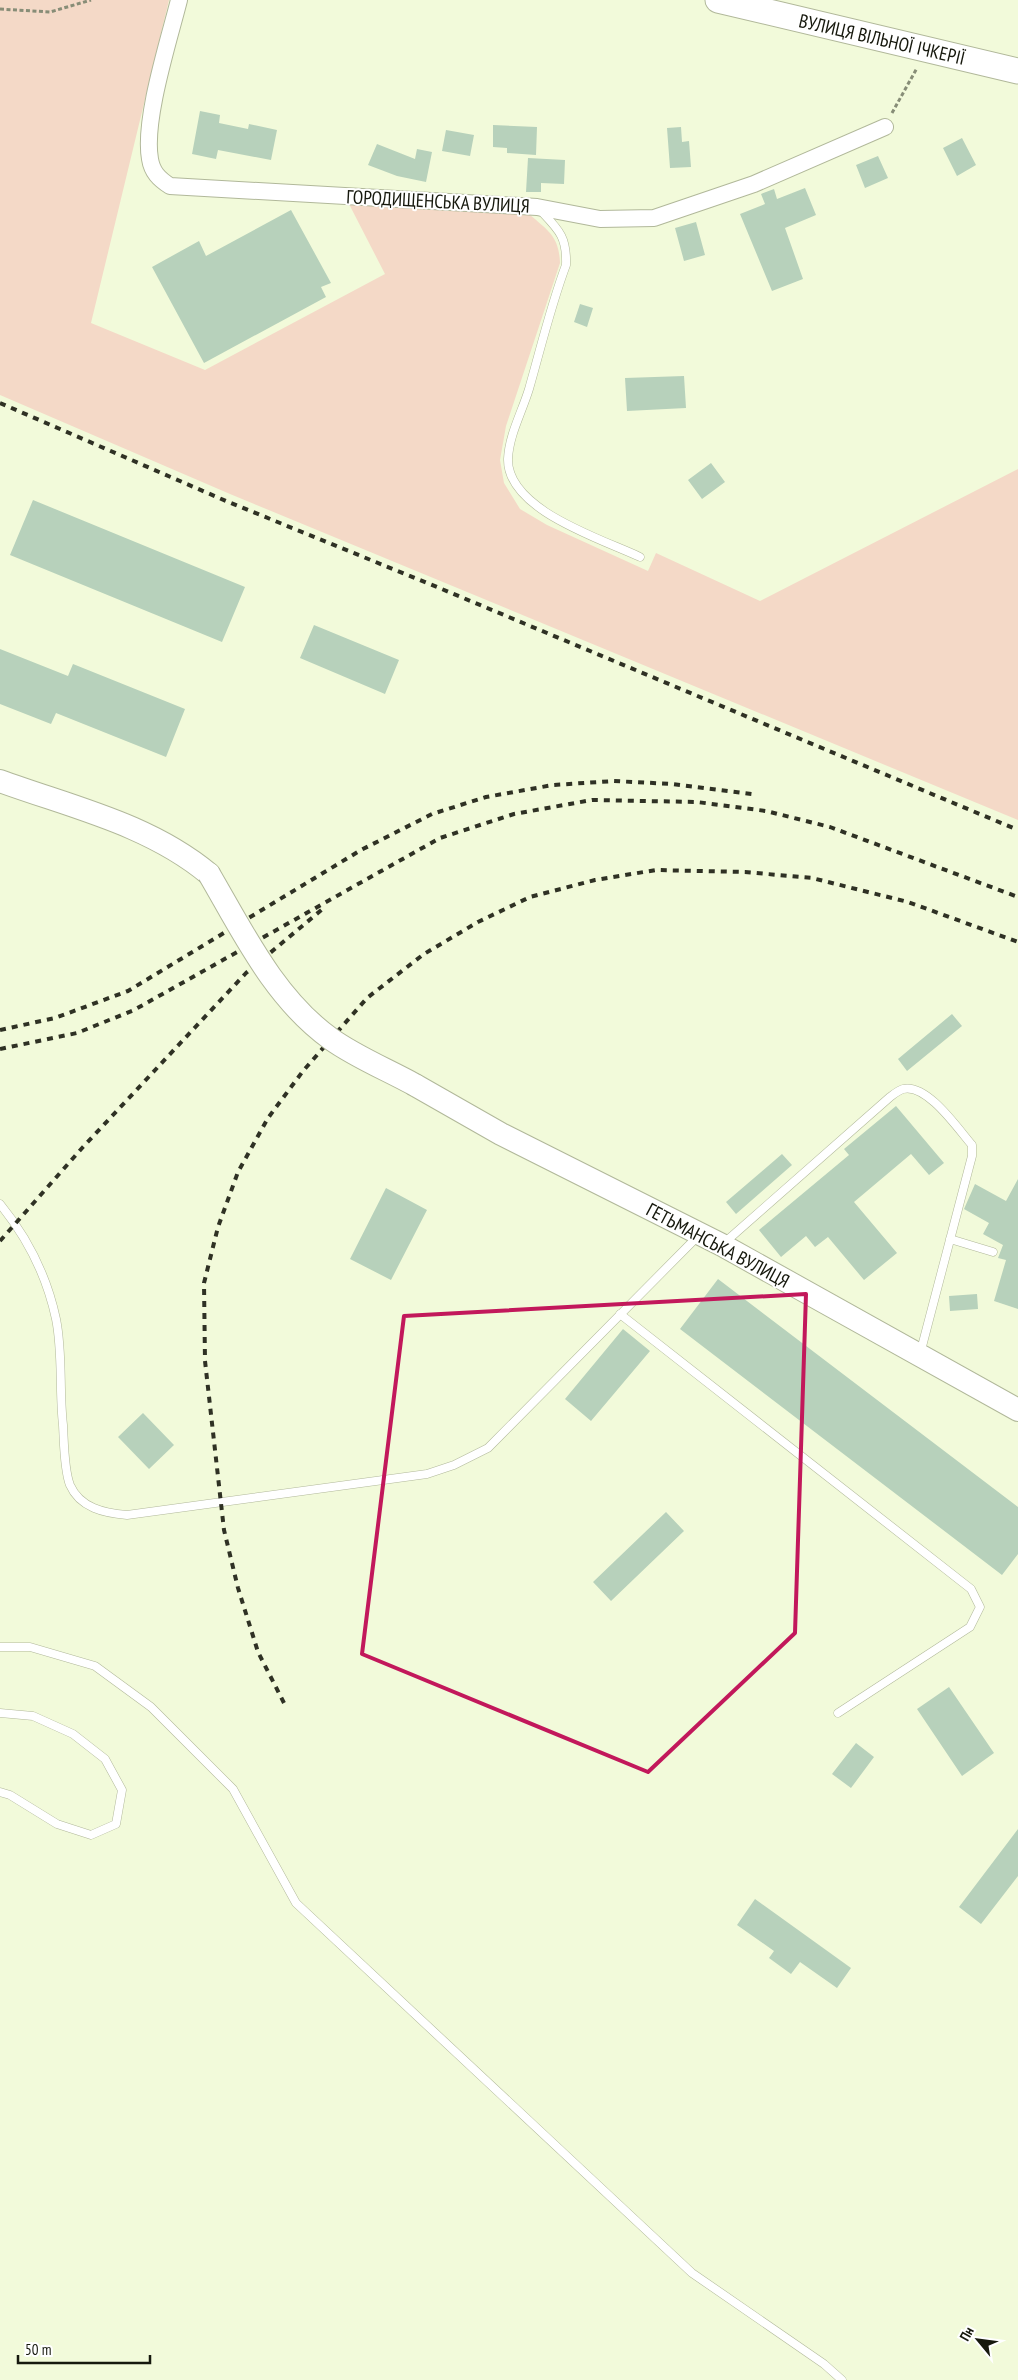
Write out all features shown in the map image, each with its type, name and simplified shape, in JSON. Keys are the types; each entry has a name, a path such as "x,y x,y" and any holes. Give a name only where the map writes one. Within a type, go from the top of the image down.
{"main road":[{"name":"ВУЛИЦЯ ВІЛЬНОЇ ІЧКЕРІЇ","path":"718,0 1018,71"}],"street":[{"name":"ГОРОДИЩЕНСЬКА ВУЛИЦЯ","path":"179,0 156,96 149,137 150,160 158,179 170,186 537,206 600,219 654,218 754,184 885,127"},
{"name":"ГЕТЬМАНСЬКА ВУЛИЦЯ","path":"0,781 150,835 188,856 209,874 270,978 300,1012 331,1040 501,1134 722,1245 1018,1410"}],"lane":[{"path":"537,206 558,229 567,246 566,265 546,322 528,390 514,428 508,459 513,479 527,498 551,516 640,557"},
{"path":"722,1245 890,1097 902,1089 909,1088 927,1094 972,1145 972,1156 920,1356"},
{"path":"0,1204 32,1252 56,1320 60,1399 69,1484 78,1498 92,1508 108,1514 127,1515 427,1474 454,1465 488,1448 700,1234"},
{"path":"950,1239 992,1252"},
{"path":"620,1314 971,1589 980,1607 970,1627 838,1713"},
{"path":"0,1648 30,1647 95,1666 150,1707 232,1789 296,1903 692,2273 824,2364 842,2380"},
{"path":"0,1712 33,1716 73,1734 105,1759 122,1790 116,1824 91,1835 57,1824 10,1795 0,1792"}],"path":[{"path":"0,9 50,12 91,0"},
{"path":"885,127 928,50"}],"highlighted area":[{"path":"806,1294 795,1633 648,1772 362,1654 404,1316"}],"shaded area":[{"path":"0,0 169,0 91,323 205,370 385,274 349,204 530,215 552,235 558,247 560,263 506,426 500,460 504,483 520,509 547,525 648,571 656,553 760,601 1018,469 1018,820 230,494 0,395"}],"building":[{"path":"200,111 220,115 219,123 248,129 249,124 277,130 271,160 218,150 216,159 192,154"},
{"path":"493,125 537,127 536,155 507,153 507,148 493,147"},
{"path":"681,127 682,142 689,141 691,167 670,168 667,128"},
{"path":"446,130 474,135 470,156 442,151"},
{"path":"962,138 976,165 957,176 943,148"},
{"path":"377,144 415,159 417,149 432,152 426,182 397,176 368,165"},
{"path":"878,156 888,178 865,188 856,165"},
{"path":"528,158 565,160 564,184 541,183 541,192 526,192"},
{"path":"805,188 816,215 785,228 803,279 772,291 740,214 765,204 761,194 774,189 777,199"},
{"path":"291,210 331,283 321,287 326,297 204,363 152,267 199,241 206,256"},
{"path":"696,222 705,255 684,261 675,228"},
{"path":"580,304 593,308 587,327 574,322"},
{"path":"684,376 686,408 627,411 625,378"},
{"path":"711,463 725,482 702,499 688,480"},
{"path":"33,500 245,587 222,642 10,555"},
{"path":"314,625 399,660 385,694 300,658"},
{"path":"0,649 68,676 73,664 185,709 166,757 56,713 51,724 0,704"},
{"path":"952,1014 962,1026 907,1071 898,1059"},
{"path":"896,1106 944,1163 929,1175 911,1154 854,1202 897,1253 864,1280 828,1237 815,1247 806,1236 781,1257 759,1230 849,1155 844,1149"},
{"path":"782,1154 792,1165 736,1214 726,1202"},
{"path":"1018,1179 1018,1309 994,1301 1006,1260 998,1258 1003,1245 983,1234 989,1223 964,1209 975,1184 1006,1201"},
{"path":"386,1188 427,1210 391,1280 350,1259"},
{"path":"718,1279 1018,1507 1018,1554 1002,1575 680,1329"},
{"path":"977,1294 978,1309 950,1311 949,1296"},
{"path":"623,1329 650,1351 591,1421 565,1399"},
{"path":"143,1413 174,1445 149,1469 118,1437"},
{"path":"666,1512 684,1531 611,1601 593,1582"},
{"path":"949,1687 994,1753 962,1776 917,1709"},
{"path":"856,1743 874,1757 851,1788 832,1774"},
{"path":"1018,1829 1018,1876 981,1924 959,1907"},
{"path":"755,1899 851,1968 837,1988 800,1962 791,1974 769,1958 774,1951 737,1925"}],"railway":[{"path":"0,403 226,501 437,587 1018,830"},
{"path":"0,1030 55,1018 128,991 361,850 432,814 486,797 553,785 614,781 672,784 752,794"},
{"path":"0,1049 77,1033 134,1010 440,838 514,814 592,800 697,802 766,811 830,827 1018,897"},
{"path":"284,1703 258,1652 238,1588 224,1530 205,1361 204,1283 218,1227 238,1172 268,1118 303,1071 367,998 424,954 478,922 530,897 595,880 656,870 745,872 812,878 908,902 1018,942"},
{"path":"0,1241 83,1147 246,973 325,907"}]}
